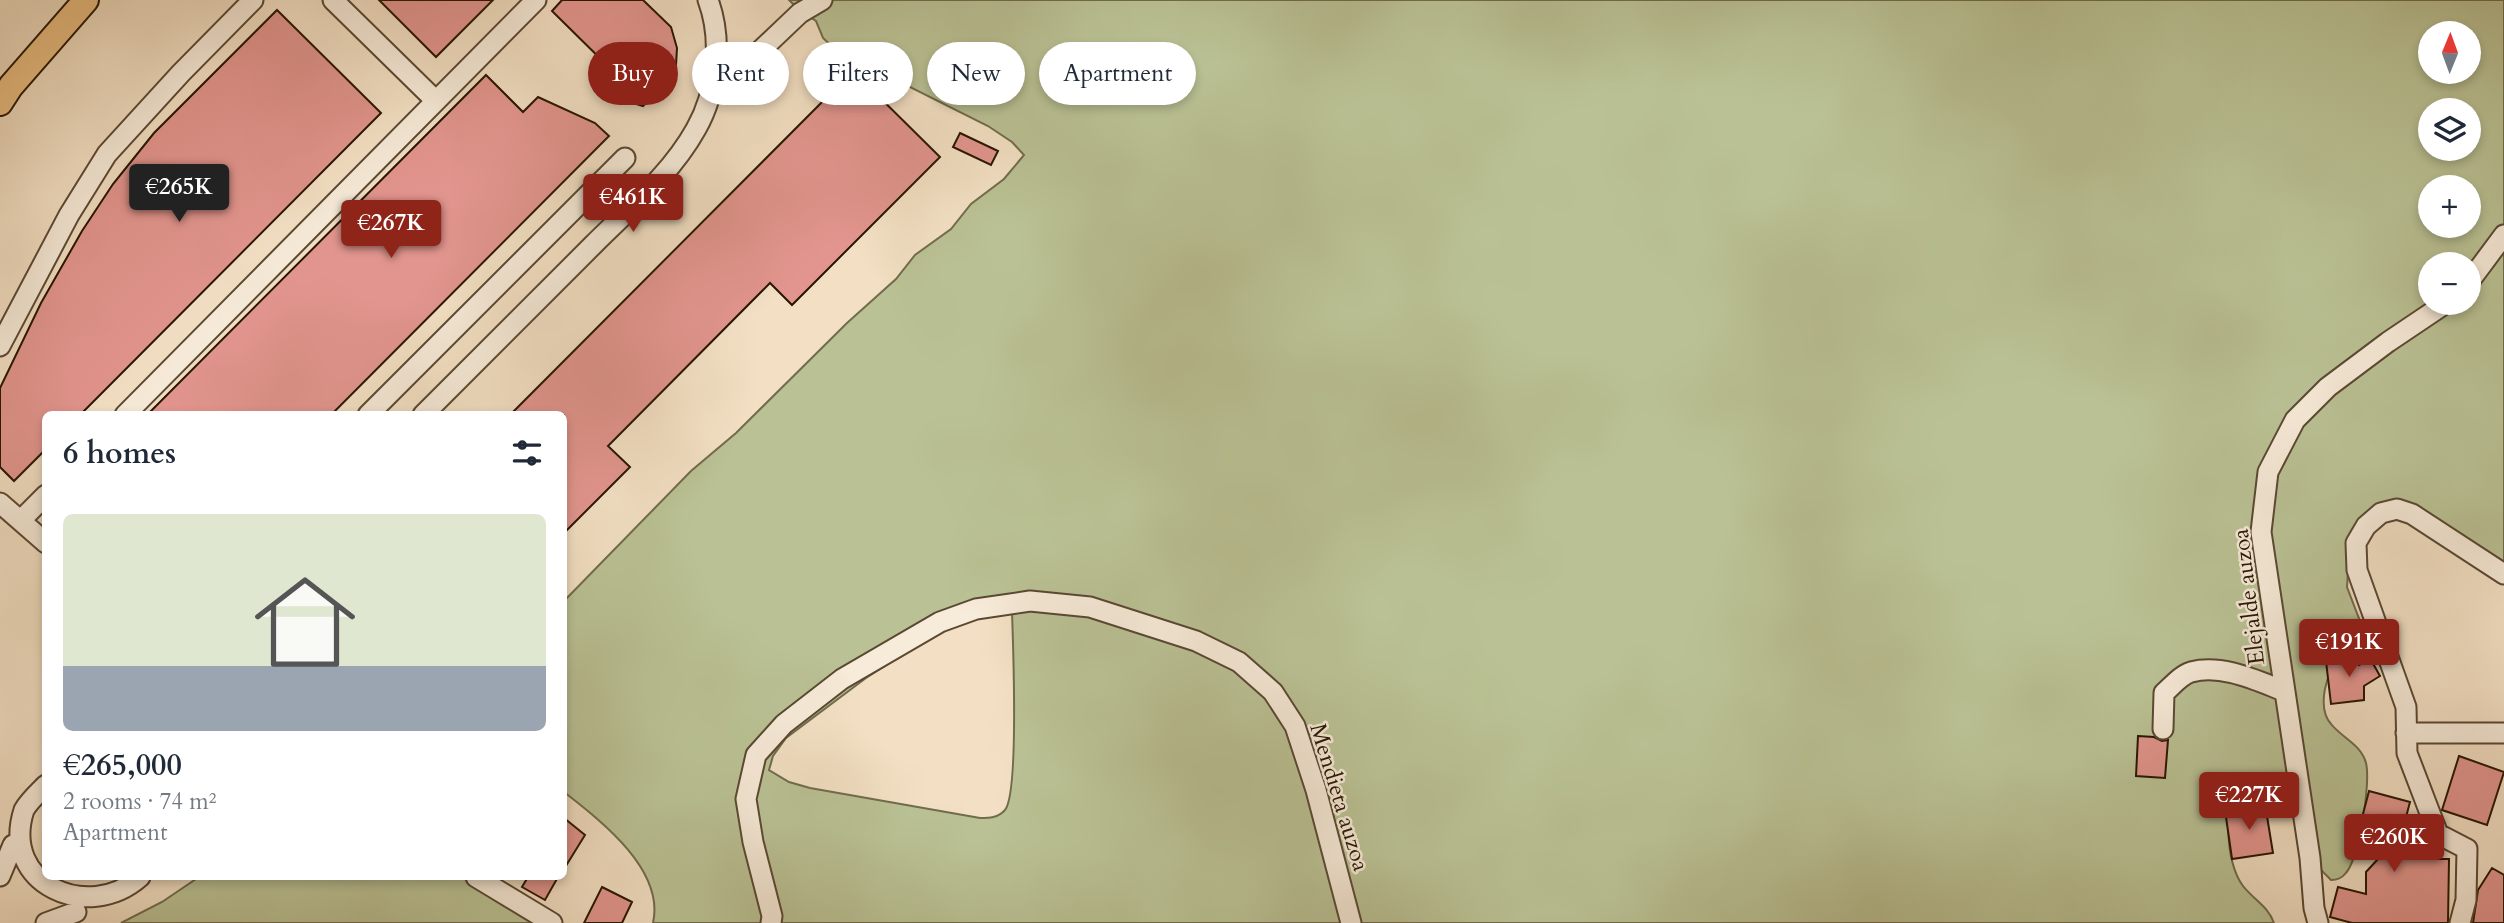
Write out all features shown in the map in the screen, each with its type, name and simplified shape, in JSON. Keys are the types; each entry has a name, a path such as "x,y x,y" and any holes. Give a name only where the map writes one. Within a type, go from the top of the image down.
{"main road":[{"path":"0,103 11,86 86,0"}],"street":[{"path":"0,346 69,215 107,154 253,0"},
{"path":"333,0 436,101"},
{"path":"129,411 536,0"},
{"path":"708,0 715,30 715,42"},
{"path":"769,42 800,13 822,0"},
{"path":"427,411 646,192 676,158 697,128 705,105"},
{"path":"372,411 625,158"},
{"path":"2481,266 2504,235"},
{"name":"Elejalde auzoa","path":"2318,923 2261,532 2268,472 2295,420 2328,387 2428,315"},
{"path":"21,520 42,499"},
{"path":"0,503 42,539"},
{"path":"2460,923 2466,900 2467,849 2438,834 2407,753 2406,707 2357,570 2356,542 2366,526 2381,513 2397,509 2412,514 2504,574"},
{"name":"Mendieta auzoa","path":"771,923 772,916 753,842 746,799 757,755 785,724 842,680 940,622 976,609 1031,601 1090,607 1196,641 1239,662 1273,692 1296,726 1351,923"},
{"path":"2163,729 2164,693 2189,672 2220,671 2284,691"},
{"path":"2406,733 2504,733"},
{"path":"42,790 24,810 16,826 16,860 21,876 31,890 44,901 76,912"},
{"path":"0,876 14,844"},
{"path":"481,880 552,923"},
{"path":"46,923 76,912 107,906 121,899 136,882"}],"green space":[{"path":"789,0 2504,0 2504,568 2396,501 2350,543 2347,587 2371,650 2355,652 2335,665 2327,681 2324,709 2335,729 2364,756 2367,787 2363,821 2350,866 2342,877 2331,880 2318,867 2281,781 2275,775 2244,784 2237,793 2229,819 2228,834 2233,864 2243,886 2274,923 653,923 654,903 640,866 612,832 567,794 567,598 691,471 736,433 847,323 896,279 915,255 951,229 971,204 1004,179 1024,155 1012,142 988,126 946,105 1025,105 1025,42 927,42 927,96 913,88 913,42 827,42 816,21","holes":["998,610 1012,612 1014,683 1012,776 1009,798 1002,813 980,818 810,788 789,782 769,770 773,756 786,738 866,678 952,626"]},
{"path":"195,880 485,880 554,923 121,923 162,902"}],"building":[{"path":"379,0 493,0 436,57"},
{"path":"562,0 643,0 671,27 675,42 588,42 588,47 552,11"},
{"path":"277,10 381,113 84,411 42,411 42,453 14,481 0,467 0,388 41,303 82,231 113,184 154,133"},
{"path":"486,75 523,112 538,97 595,123 609,136 335,411 151,411"},
{"path":"819,105 887,105 940,157 792,305 770,283 608,446 630,467 567,530 567,411 514,411"},
{"path":"960,133 998,151 991,165 953,147"},
{"path":"2357,657 2359,665 2371,660 2380,676 2364,686 2364,700 2331,704 2326,661"},
{"path":"2138,736 2168,740 2165,778 2136,776"},
{"path":"2459,756 2504,772 2487,825 2442,810"},
{"path":"2369,791 2410,802 2395,859 2449,859 2448,923 2352,923 2330,917 2338,887 2366,894 2366,872 2379,858 2367,856 2370,845 2356,841"},
{"path":"2265,804 2273,853 2232,859 2225,810"},
{"path":"567,820 585,835 567,864"},
{"path":"2492,868 2504,875 2504,923 2473,923 2478,890"},
{"path":"526,880 556,880 545,900 522,887"},
{"path":"602,887 632,902 622,923 584,923"}]}
